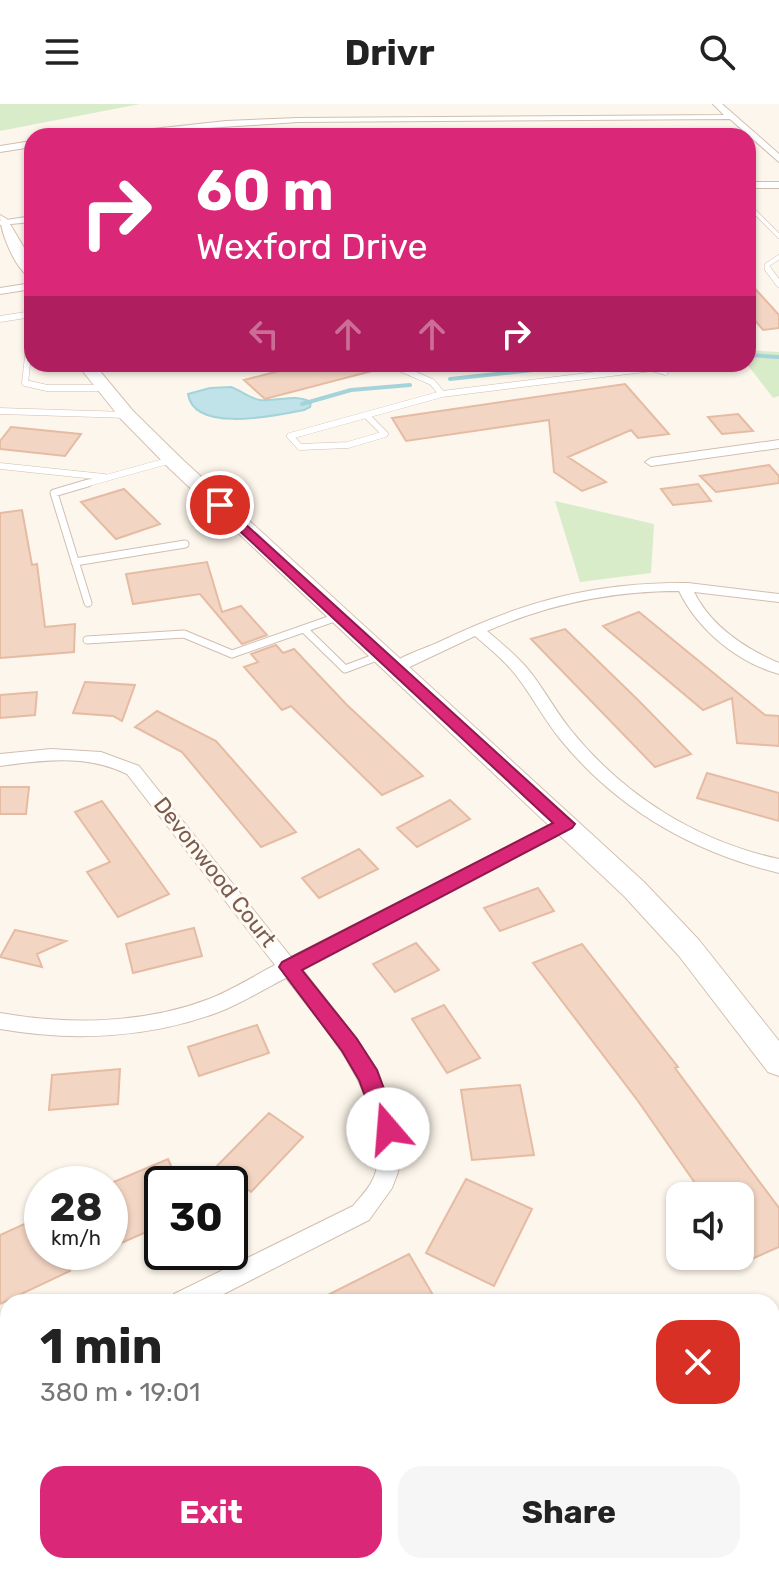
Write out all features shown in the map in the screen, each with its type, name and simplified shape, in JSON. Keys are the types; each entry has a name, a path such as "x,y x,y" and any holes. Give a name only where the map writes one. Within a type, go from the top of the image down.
{"main road":[{"path":"1,221 24,260"},
{"path":"91,372 171,460 634,889 689,948 779,1063"}],"street":[{"path":"717,104 744,128"},
{"path":"226,123 228,111"},
{"path":"175,128 345,119 731,117"},
{"path":"756,139 779,159"},
{"path":"0,149 24,145"},
{"path":"756,185 779,185"},
{"path":"1,221 24,220"},
{"path":"0,291 24,287"},
{"path":"651,462 779,444"},
{"path":"684,587 691,605 706,624 760,661 779,669"},
{"path":"389,661 478,631 536,606 585,593 684,587 779,598"},
{"path":"478,631 515,664 566,735 605,776 650,812 719,849 779,866"},
{"name":"Devonwood Court","path":"0,760 85,754 116,760 133,770 350,1045 369,1077 388,1129 390,1148 387,1172 374,1199 349,1221 199,1294"},
{"path":"0,1021 81,1029 146,1023 215,1005 566,824"}],"lane":[{"path":"756,214 779,236"},
{"path":"779,257 767,265 768,273 779,284"},
{"path":"0,319 24,315"},
{"path":"26,372 25,383 47,388 103,388"},
{"path":"409,372 432,382 442,394"},
{"path":"366,415 385,434 348,445 300,447 290,436 351,419 442,394 620,372"},
{"path":"0,411 127,415"},
{"path":"88,603 54,493 171,460"},
{"path":"0,466 110,478"},
{"path":"75,562 185,544"},
{"path":"87,640 184,634 232,654 340,616"},
{"path":"305,630 345,669 389,661"}],"green space":[{"path":"0,104 140,104 0,131"},
{"path":"756,351 779,352 779,396 773,398 753,372 756,372"},
{"path":"555,501 654,524 651,573 580,582"}],"water":[{"path":"231,387 260,400 305,399 311,402 310,407 257,418 220,418 205,414 194,406 188,394"}],"building":[{"path":"756,290 779,315 779,328 763,330 756,322"},
{"path":"275,372 368,372 265,399 244,380"},
{"path":"625,384 669,434 638,438 631,430 568,457 606,482 582,491 554,472 549,420 406,441 392,418"},
{"path":"738,414 753,431 722,434 708,417"},
{"path":"11,427 81,434 65,456 0,449 0,441"},
{"path":"769,465 779,476 779,483 716,492 700,476"},
{"path":"698,484 711,501 673,505 661,489"},
{"path":"124,489 160,524 116,539 81,502"},
{"path":"22,510 32,565 37,564 45,627 75,624 74,652 0,658 0,513"},
{"path":"207,562 222,612 241,606 267,635 242,644 200,594 133,604 126,574"},
{"path":"639,612 765,715 779,716 779,746 737,743 732,698 703,710 603,626"},
{"path":"565,629 691,754 655,767 531,639"},
{"path":"276,645 283,653 294,649 347,705 423,776 382,795 291,706 282,710 244,667 258,662 251,654"},
{"path":"85,682 135,685 122,721 113,716 73,713"},
{"path":"37,692 35,715 0,718 0,695"},
{"path":"157,711 216,741 296,832 261,847 182,752 135,727"},
{"path":"707,773 779,793 779,821 697,798"},
{"path":"0,787 29,787 26,814 0,814"},
{"path":"450,800 470,819 417,847 397,828"},
{"path":"102,801 169,894 118,917 87,872 110,862 75,812"},
{"path":"359,849 378,869 319,898 302,878"},
{"path":"538,888 554,911 500,931 484,908"},
{"path":"194,928 202,956 133,973 126,944"},
{"path":"15,930 66,941 37,954 42,967 0,957"},
{"path":"416,943 439,970 395,992 373,964"},
{"path":"582,944 678,1067 675,1068 779,1208 779,1247 754,1258 754,1182 694,1182 638,1101 533,963"},
{"path":"444,1005 480,1058 447,1073 412,1019"},
{"path":"257,1025 269,1053 199,1076 188,1047"},
{"path":"120,1069 118,1104 49,1110 52,1075"},
{"path":"520,1085 534,1155 472,1160 461,1090"},
{"path":"269,1113 303,1137 251,1192 248,1190 248,1166 217,1166"},
{"path":"168,1159 171,1166 151,1166"},
{"path":"144,1169 144,1233 128,1240 128,1176"},
{"path":"466,1179 532,1209 494,1286 426,1253"},
{"path":"24,1224 24,1270 70,1271 21,1294 0,1294 0,1235"},
{"path":"409,1254 432,1294 330,1294"}],"waterway":[{"path":"756,356 779,357"},
{"path":"450,379 515,372"},
{"path":"302,404 351,390 410,385"}],"route":[{"path":"220,505 566,824 527,847 289,967 350,1045 369,1077 388,1129"}]}
